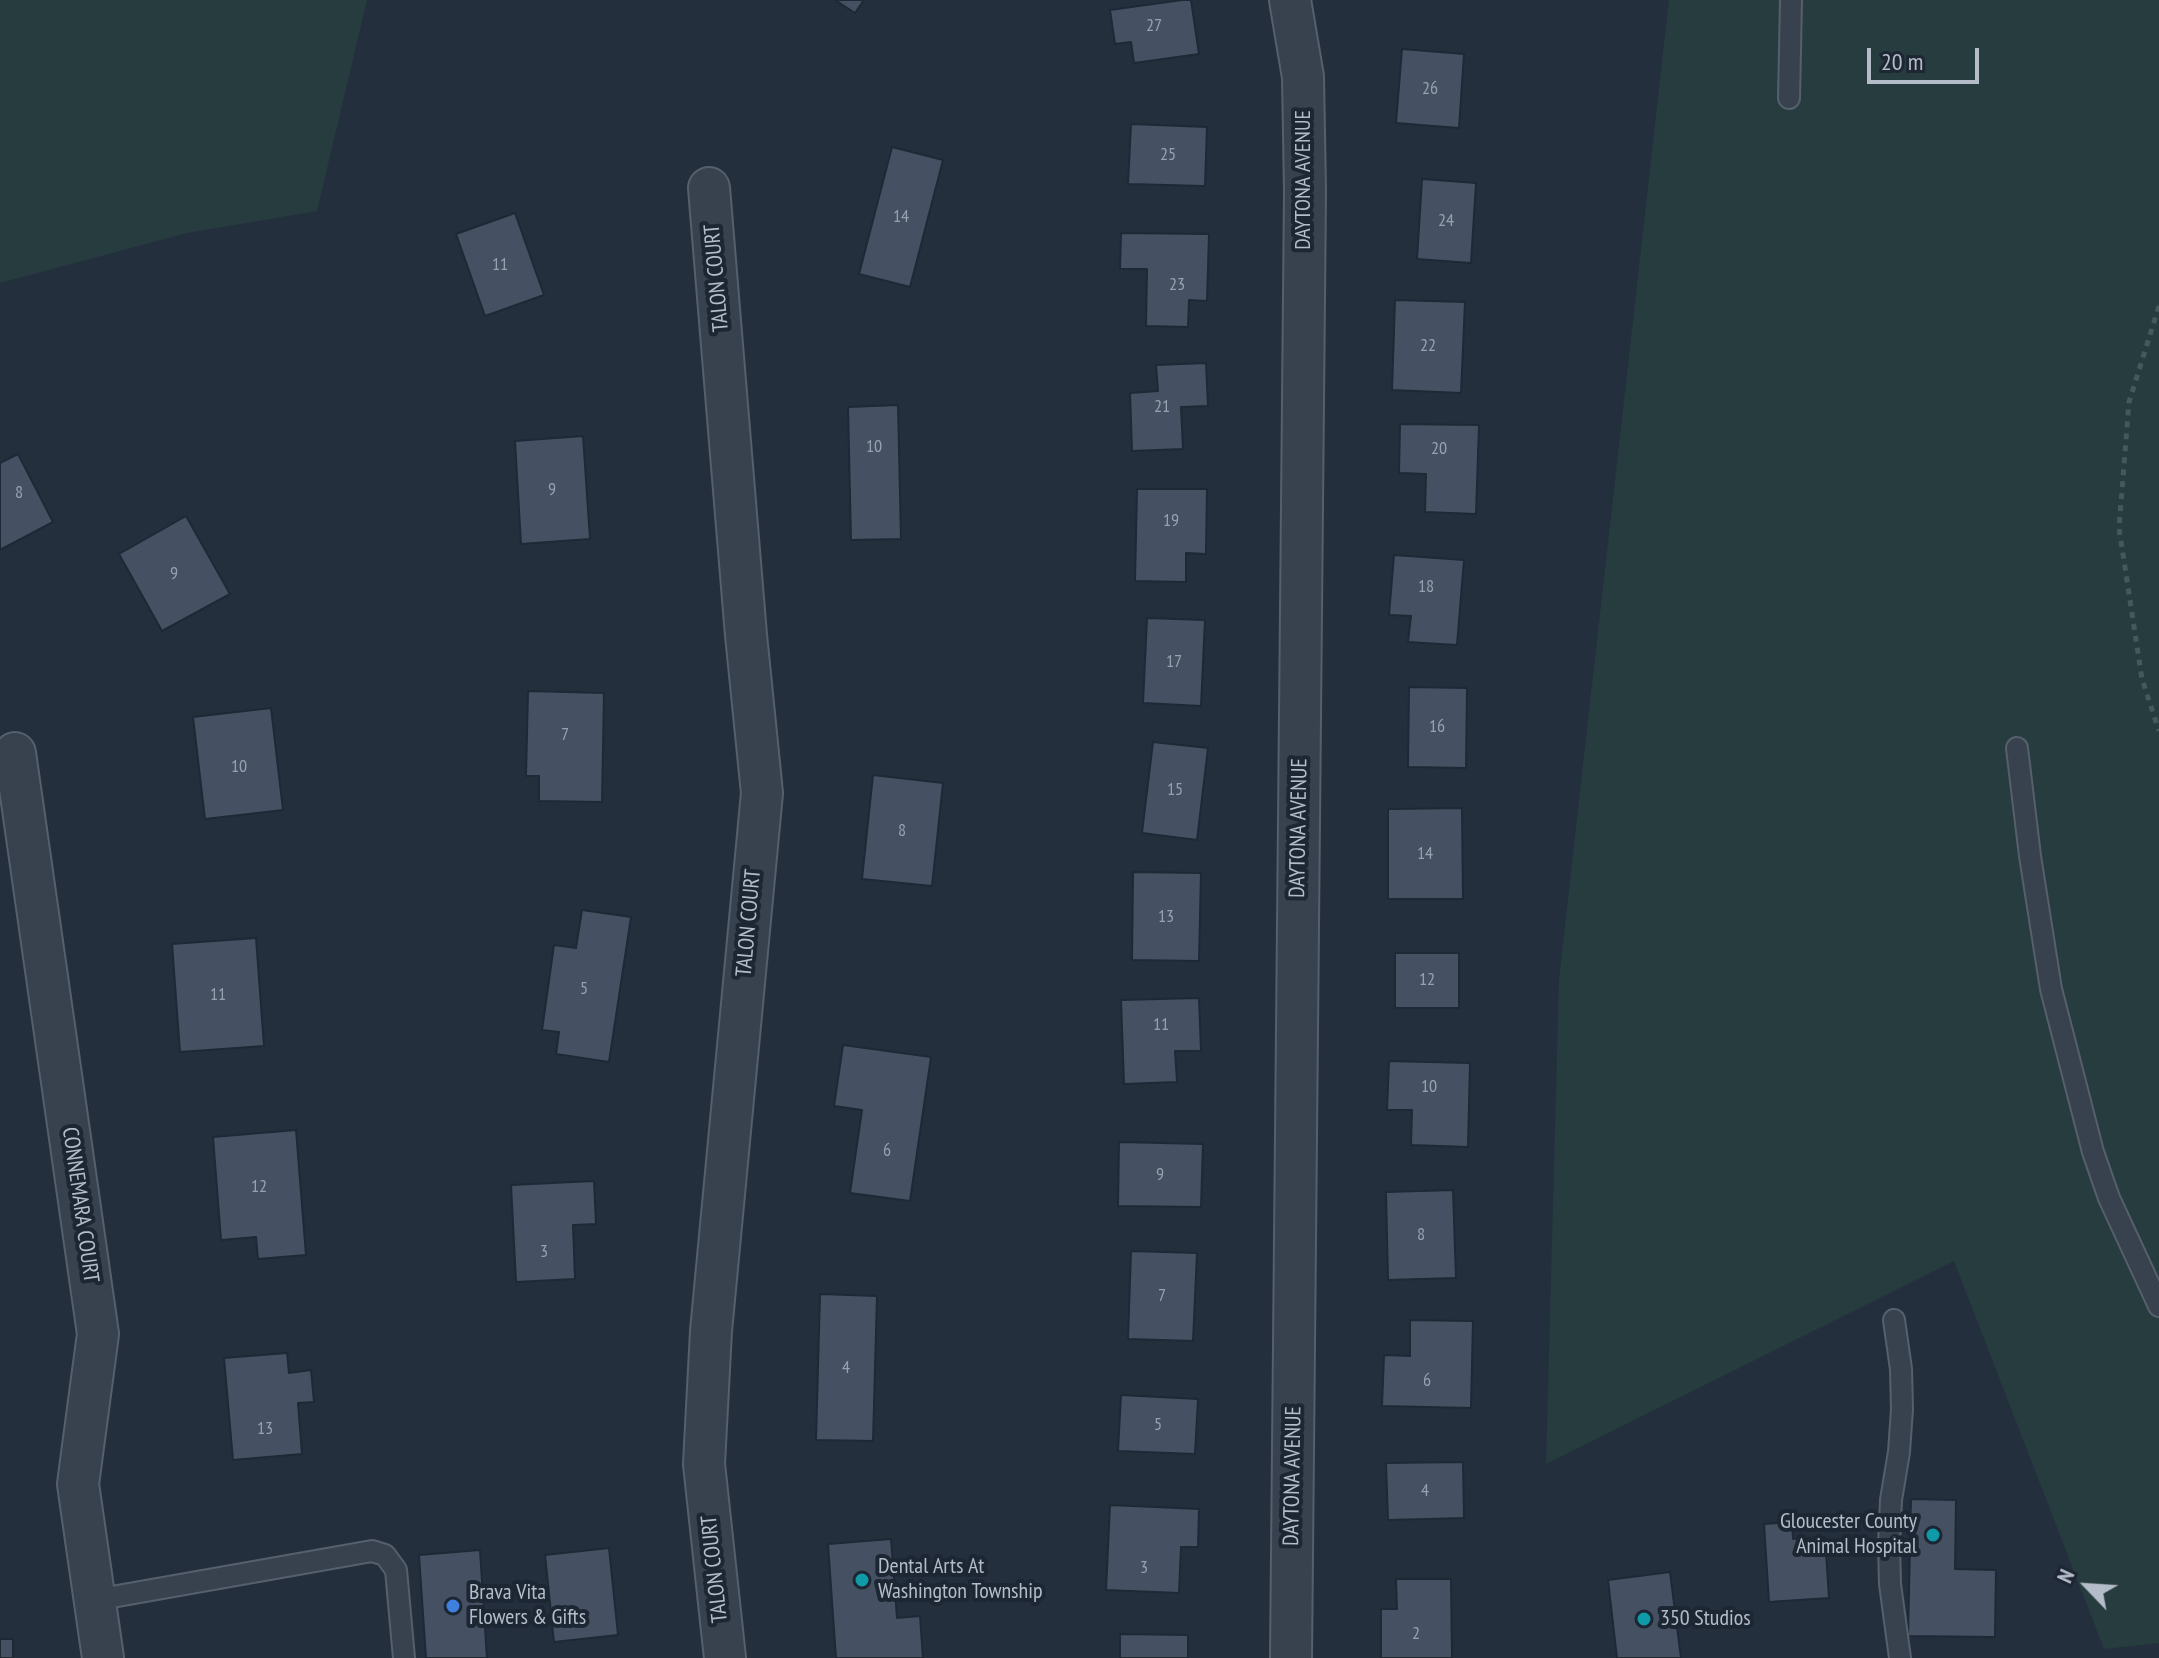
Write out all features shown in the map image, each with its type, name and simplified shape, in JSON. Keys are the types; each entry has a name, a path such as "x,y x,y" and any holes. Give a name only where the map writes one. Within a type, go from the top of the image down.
{"street":[{"name":"DAYTONA AVENUE","path":"1290,0 1303,77 1305,191 1291,1658"},
{"name":"TALON COURT","path":"709,188 762,793 711,1331 704,1464 725,1658"},
{"name":"CONNEMARA COURT","path":"15,753 98,1334 78,1484 103,1658"}],"lane":[{"path":"1789,98 1791,0"},
{"path":"2017,748 2032,870 2051,989 2061,1029 2093,1152 2109,1198 2159,1306"},
{"path":"1894,1320 1901,1369 1902,1409 1889,1545 1890,1584 1900,1658"},
{"path":"95,1600 372,1551 385,1555 396,1570 404,1658"}],"path":[{"path":"2159,306 2129,402 2119,528 2142,679 2159,731"}],"green space":[{"path":"0,0 367,0 317,211 187,233 0,283"},
{"path":"1669,0 2159,0 2159,1643 2104,1649 1954,1261 1546,1464 1559,979"}],"building":[{"path":"835,0 864,0 855,13"},
{"path":"1191,0 1199,54 1134,63 1131,42 1115,44 1110,10"},
{"path":"1402,49 1464,54 1459,128 1396,123"},
{"path":"1131,124 1207,127 1205,186 1128,184"},
{"path":"892,147 943,160 910,287 859,274"},
{"path":"1422,179 1476,183 1471,263 1417,259"},
{"path":"515,213 544,295 485,316 456,234"},
{"path":"1121,233 1209,234 1207,301 1189,300 1188,327 1146,326 1147,269 1120,269"},
{"path":"1395,300 1465,302 1461,393 1392,390"},
{"path":"1206,363 1208,406 1181,407 1183,449 1132,451 1130,393 1158,391 1156,365"},
{"path":"898,405 901,539 851,540 848,407"},
{"path":"1400,424 1479,425 1476,514 1425,512 1426,474 1399,473"},
{"path":"583,436 590,539 521,544 515,441"},
{"path":"18,454 53,522 0,550 0,463"},
{"path":"1137,489 1207,489 1206,554 1186,553 1186,582 1135,581"},
{"path":"186,516 230,594 162,631 119,554"},
{"path":"1394,555 1464,560 1457,645 1408,642 1411,616 1389,615"},
{"path":"1147,618 1205,620 1201,706 1143,703"},
{"path":"1409,687 1467,688 1466,768 1408,767"},
{"path":"528,691 604,693 602,802 539,801 539,776 526,776"},
{"path":"271,708 283,810 205,819 193,717"},
{"path":"1153,742 1208,748 1197,840 1142,833"},
{"path":"873,775 943,783 932,886 862,879"},
{"path":"1462,808 1463,899 1388,899 1388,809"},
{"path":"1133,872 1201,873 1199,961 1132,960"},
{"path":"582,910 631,917 609,1062 556,1054 559,1032 542,1030 554,945 576,948"},
{"path":"256,938 264,1046 180,1052 172,944"},
{"path":"1395,953 1459,953 1459,1008 1395,1008"},
{"path":"1199,998 1201,1051 1175,1051 1177,1082 1124,1084 1121,1000"},
{"path":"843,1045 931,1057 910,1201 850,1193 862,1110 834,1106"},
{"path":"1389,1061 1470,1063 1468,1147 1411,1145 1412,1110 1387,1110"},
{"path":"296,1130 306,1255 258,1259 256,1237 221,1240 213,1137"},
{"path":"1119,1142 1203,1144 1201,1207 1118,1206"},
{"path":"594,1181 596,1224 573,1225 575,1279 516,1282 511,1185"},
{"path":"1453,1190 1456,1278 1388,1280 1386,1192"},
{"path":"1131,1251 1197,1253 1193,1341 1128,1339"},
{"path":"820,1294 877,1296 873,1441 816,1440"},
{"path":"1410,1320 1473,1321 1471,1408 1382,1406 1384,1355 1410,1356"},
{"path":"287,1353 289,1373 311,1370 314,1402 298,1403 302,1454 233,1460 224,1358"},
{"path":"1121,1395 1198,1399 1195,1454 1118,1451"},
{"path":"1463,1462 1464,1518 1388,1520 1386,1463"},
{"name":"Gloucester County Animal Hospital","path":"1911,1499 1956,1500 1955,1569 1996,1570 1995,1637 1908,1636"},
{"path":"1110,1505 1199,1509 1198,1547 1181,1547 1179,1593 1106,1590"},
{"path":"1792,1522 1793,1539 1825,1537 1829,1598 1769,1602 1764,1524"},
{"name":"Dental Arts At Washington Township","path":"891,1539 897,1618 920,1616 923,1658 836,1658 828,1544"},
{"path":"609,1548 618,1635 554,1642 545,1555"},
{"name":"Brava Vita Flowers & Gifts","path":"480,1550 487,1658 426,1658 419,1555"},
{"name":"350 Studios","path":"1670,1572 1681,1658 1617,1658 1608,1580"},
{"path":"1396,1579 1451,1579 1452,1658 1381,1658 1381,1609 1397,1609"},
{"path":"1120,1634 1188,1635 1188,1658 1120,1658"},
{"path":"0,1639 13,1639 13,1658 0,1658"}],"place":[{"name":"Gloucester County Animal Hospital","path":"1933,1535"},
{"name":"Dental Arts At Washington Township","path":"862,1580"},
{"name":"Brava Vita Flowers & Gifts","path":"453,1606"},
{"name":"350 Studios","path":"1644,1619"}]}
